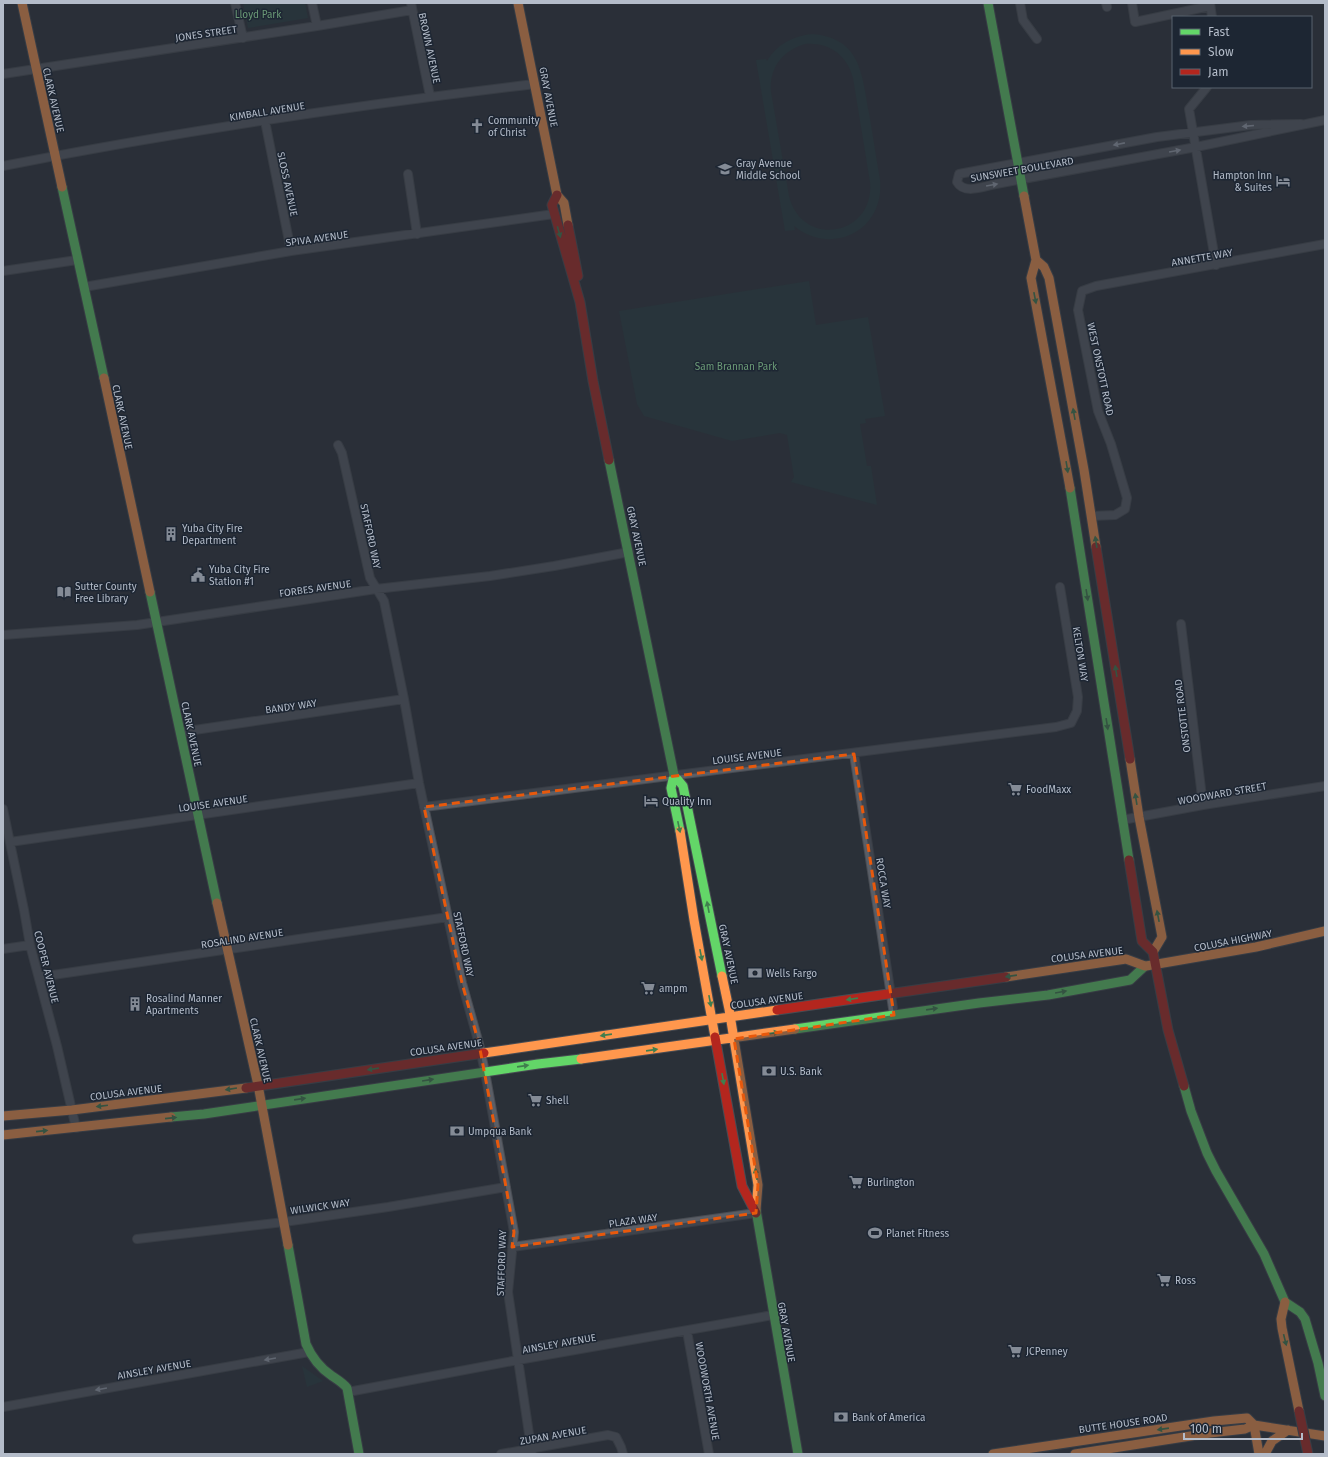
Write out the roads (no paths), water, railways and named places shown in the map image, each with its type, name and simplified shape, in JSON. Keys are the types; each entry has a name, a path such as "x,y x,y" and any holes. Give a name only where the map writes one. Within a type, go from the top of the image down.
{"main road":[{"name":"CLARK AVENUE","path":"22,3 198,816 258,1085 304,1338 309,1352 316,1363 345,1385 348,1392"},
{"name":"GRAY AVENUE","path":"518,3 557,195 564,203 566,212 582,297 580,302"},
{"path":"988,3 1036,260 1032,269 1032,278 1067,468 1142,941 1153,952 1168,1030 1184,1089 1200,1134 1216,1171 1264,1254 1285,1302 1300,1312 1305,1319 1318,1363 1325,1396"},
{"name":"GRAY AVENUE","path":"557,195 552,205 580,302 593,381 674,775 671,788 683,847 694,920 742,1186 756,1213"},
{"path":"1036,260 1044,267 1049,278 1091,516 1139,818 1162,937 1153,952"},
{"name":"GRAY AVENUE","path":"674,775 683,786 730,1016 758,1185 756,1213 798,1454"},
{"name":"COLUSA HIGHWAY","path":"1145,966 1256,947 1325,931"},
{"name":"COLUSA AVENUE","path":"3,1116 72,1110 172,1098 1126,959 1145,966"},
{"path":"3,1135 183,1117 547,1063 610,1056 979,1003 1048,995 1130,980 1145,966"},
{"path":"1285,1302 1281,1319 1282,1328 1308,1454"},
{"path":"348,1392 359,1454"},
{"name":"BUTTE HOUSE ROAD","path":"993,1454 1222,1420 1247,1418 1254,1425"},
{"path":"1254,1425 1259,1454"},
{"name":"BUTTE HOUSE ROAD","path":"1075,1454 1245,1429 1254,1425 1325,1436"},
{"path":"1265,1454 1272,1441 1288,1430"}],"street":[{"path":"235,3 243,38"},
{"path":"312,3 317,26"},
{"path":"1020,3 1023,20 1037,39"},
{"path":"1132,3 1135,22 1210,4 1212,16"},
{"name":"JONES STREET","path":"3,74 317,26 412,6"},
{"name":"BROWN AVENUE","path":"412,6 430,96"},
{"name":"KIMBALL AVENUE","path":"3,166 265,121 430,96 535,84"},
{"path":"1206,88 1189,109 1216,265"},
{"name":"SUNSWEET BOULEVARD","path":"1301,124 1251,125 1157,137 959,174 957,182 962,189 967,189 1021,180 1196,147 1325,120"},
{"name":"SLOSS AVENUE","path":"265,121 291,252"},
{"path":"408,174 417,234"},
{"name":"SPIVA AVENUE","path":"84,287 291,252 554,214"},
{"name":"ANNETTE WAY","path":"1082,291 1096,286 1325,244"},
{"path":"3,271 78,260"},
{"name":"WEST ONSTOTT ROAD","path":"1082,291 1078,310 1098,411 1111,444 1127,498 1125,509 1115,515 1091,516"},
{"name":"STAFFORD WAY","path":"338,445 342,453 370,578 384,601 404,699 419,784 462,983 485,1072 514,1232 508,1292 531,1451"},
{"name":"FORBES AVENUE","path":"3,635 124,626 156,622 376,589 490,576 629,552"},
{"name":"KELTON WAY","path":"1060,587 1078,697 1077,711 1071,723"},
{"name":"ONSTOTTE ROAD","path":"1181,624 1203,805"},
{"name":"BANDY WAY","path":"181,732 404,699"},
{"name":"LOUISE AVENUE","path":"424,807 854,754 1049,728 1071,723"},
{"name":"ROCCA WAY","path":"854,754 894,1015"},
{"name":"LOUISE AVENUE","path":"10,842 419,784"},
{"name":"WOODWARD STREET","path":"1122,820 1203,805 1325,786"},
{"name":"COOPER AVENUE","path":"3,809 30,945 57,1046 76,1128"},
{"name":"ROSALIND AVENUE","path":"39,978 448,917"},
{"path":"3,949 30,945"},
{"name":"WILWICK WAY","path":"137,1239 284,1222 506,1187"},
{"name":"PLAZA WAY","path":"512,1247 756,1213"},
{"name":"AINSLEY AVENUE","path":"348,1392 773,1315"},
{"name":"WOODWORTH AVENUE","path":"687,1331 709,1454"},
{"name":"AINSLEY AVENUE","path":"3,1407 309,1352"},
{"name":"ZUPAN AVENUE","path":"501,1454 531,1451 608,1435 616,1437 621,1447 622,1454"}],"place":[{"name":"Community of Christ","path":"477,126"},
{"name":"Gray Avenue Middle School","path":"725,169"},
{"name":"Hampton Inn & Suites","path":"1283,181"},
{"name":"Yuba City Fire Department","path":"171,534"},
{"name":"Yuba City Fire Station #1","path":"198,575"},
{"name":"Sutter County Free Library","path":"64,592"},
{"name":"FoodMaxx","path":"1015,789"},
{"name":"Quality Inn","path":"651,801"},
{"name":"Wells Fargo","path":"755,973"},
{"name":"ampm","path":"648,988"},
{"name":"Rosalind Manner Apartments","path":"135,1004"},
{"name":"U.S. Bank","path":"769,1071"},
{"name":"Shell","path":"535,1100"},
{"name":"Umpqua Bank","path":"457,1131"},
{"name":"Burlington","path":"856,1182"},
{"name":"Planet Fitness","path":"875,1233"},
{"name":"Ross","path":"1164,1280"},
{"name":"JCPenney","path":"1015,1351"},
{"name":"Bank of America","path":"841,1417"}],"park label":[{"name":"Lloyd Park","path":"258,14"},
{"name":"Sam Brannan Park","path":"736,366"}]}
